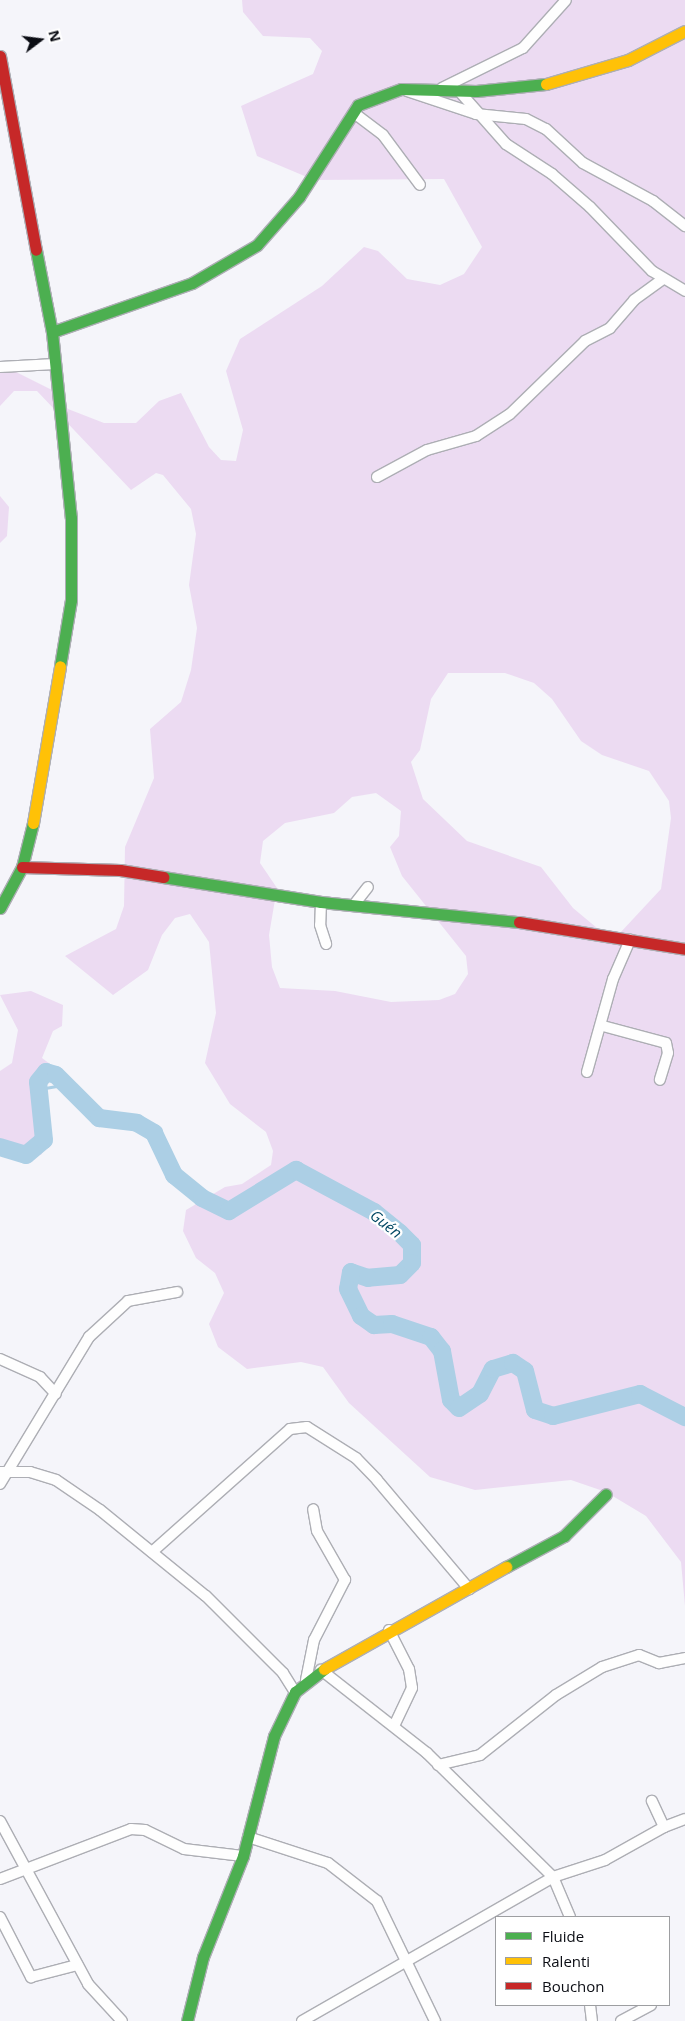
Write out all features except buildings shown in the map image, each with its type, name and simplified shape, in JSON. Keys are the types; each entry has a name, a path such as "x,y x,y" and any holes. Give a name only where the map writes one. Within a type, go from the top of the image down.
{"street":[{"path":"439,90 523,48 566,0"},
{"path":"52,332 192,283 257,245 299,197 354,113 374,97 401,89 459,91 554,83 590,74 685,31"},
{"path":"0,56 52,332 71,518 70,600 38,800 22,867 0,908"},
{"path":"401,89 476,114 519,117 537,124 583,163 653,201 685,226"},
{"path":"459,91 476,114 506,144 552,174 590,207 663,279 685,291"},
{"path":"354,113 383,135 420,185"},
{"path":"377,477 427,450 476,436 510,414 585,341 610,328 634,300 663,279"},
{"path":"0,368 55,364"},
{"path":"22,867 120,870 321,902 510,922 685,949"},
{"path":"353,906 368,887"},
{"path":"321,902 320,925 326,944"},
{"path":"587,1072 603,1026 613,979 630,940"},
{"path":"603,1026 666,1043 668,1052 660,1080"},
{"path":"0,1484 4,1472 56,1394 90,1337 128,1301 177,1292"},
{"path":"0,1359 40,1377 56,1394"},
{"path":"152,1552 290,1429 307,1426 356,1458 378,1480 469,1589"},
{"path":"4,1472 56,1480 152,1552 251,1639 295,1692"},
{"path":"187,2021 203,1957 243,1856 274,1736 295,1692 306,1680 320,1670 564,1536 606,1494"},
{"path":"306,1680 314,1640 345,1580 317,1531 313,1509"},
{"path":"390,1630 409,1669 412,1688 394,1726"},
{"path":"438,1765 480,1755 556,1695 602,1667 639,1655 659,1663 685,1658"},
{"path":"320,1670 394,1726 438,1765 553,1877 570,1916"},
{"path":"652,1801 664,1827"},
{"path":"302,2021 406,1962 462,1925 525,1896 553,1877 605,1860 664,1827 685,1819"},
{"path":"0,1821 24,1869 77,1964 99,1999 122,2021"},
{"path":"0,1879 24,1869 46,1865 138,1829 184,1849 243,1856"},
{"path":"248,1837 328,1864 352,1880 383,1908 406,1962 435,2021"},
{"path":"0,1917 31,1977 77,1964"},
{"path":"590,2006 592,2021"},
{"path":"621,2021 649,2006"}],"shaded area":[{"path":"242,0 685,0 685,1606 681,1562 646,1516 606,1492 571,1480 475,1490 430,1477 349,1403 323,1367 301,1362 247,1369 218,1347 209,1324 224,1293 215,1273 196,1258 183,1231 186,1210 225,1187 242,1184 271,1165 273,1151 266,1132 230,1104 205,1063 216,1013 209,942 190,914 175,918 162,935 148,970 113,995 65,956 116,929 124,906 125,847 154,778 150,729 181,702 191,670 197,628 189,585 196,534 191,509 163,475 156,473 131,490 37,391 14,391 0,406 0,373 6,367 52,390 68,409 104,423 136,423 159,401 181,393 209,447 221,460 236,461 243,430 226,371 240,339 322,286 364,247 378,251 407,279 440,285 464,274 482,247 444,179 314,180 257,156 241,106 313,74 322,51 310,38 263,36 243,12","holes":["448,673 505,673 534,683 552,699 581,741 602,755 649,771 669,801 671,818 661,889 620,933 597,928 573,908 541,867 467,841 423,799 411,762 420,750 431,699","376,793 401,811 399,836 390,847 402,876 466,956 468,974 455,994 439,1000 391,1002 335,991 280,988 272,967 269,935 277,888 260,863 263,841 285,823 334,813 352,797"]},
{"path":"0,496 9,507 7,536 0,543"},
{"path":"31,991 63,1005 62,1026 53,1031 42,1058 50,1064 45,1092 49,1142 41,1155 0,1143 0,1071 12,1063 18,1030 0,995"}],"waterway":[{"name":"Guén","path":"0,1147 26,1155 44,1140 38,1082 46,1072 56,1075 99,1118 137,1123 154,1133 174,1175 202,1198 229,1211 296,1170 374,1212 400,1233 412,1245 412,1263 400,1275 368,1278 351,1272 348,1289 361,1316 374,1325 392,1324 431,1337 442,1351 451,1400 459,1408 480,1394 493,1369 513,1363 525,1371 535,1410 553,1416 640,1394 685,1417"},
{"path":"38,1082 45,1088 67,1084"}],"traffic: fast":[{"path":"52,332 192,283 257,245 299,197 358,105 401,89 476,91 546,84"},
{"path":"36,250 52,332 71,518 71,600 60,666"},
{"path":"0,908 22,867 33,823"},
{"path":"163,877 321,902 519,922"},
{"path":"506,1567 564,1536 606,1494"},
{"path":"187,2021 203,1957 243,1856 274,1736 295,1692 324,1669"}],"traffic: slow":[{"path":"546,84 628,60 685,31"},
{"path":"33,823 60,666"},
{"path":"324,1669 506,1567"}],"traffic: jam":[{"path":"0,56 36,250"},
{"path":"22,867 120,870 163,877"},
{"path":"519,922 685,949"}]}
